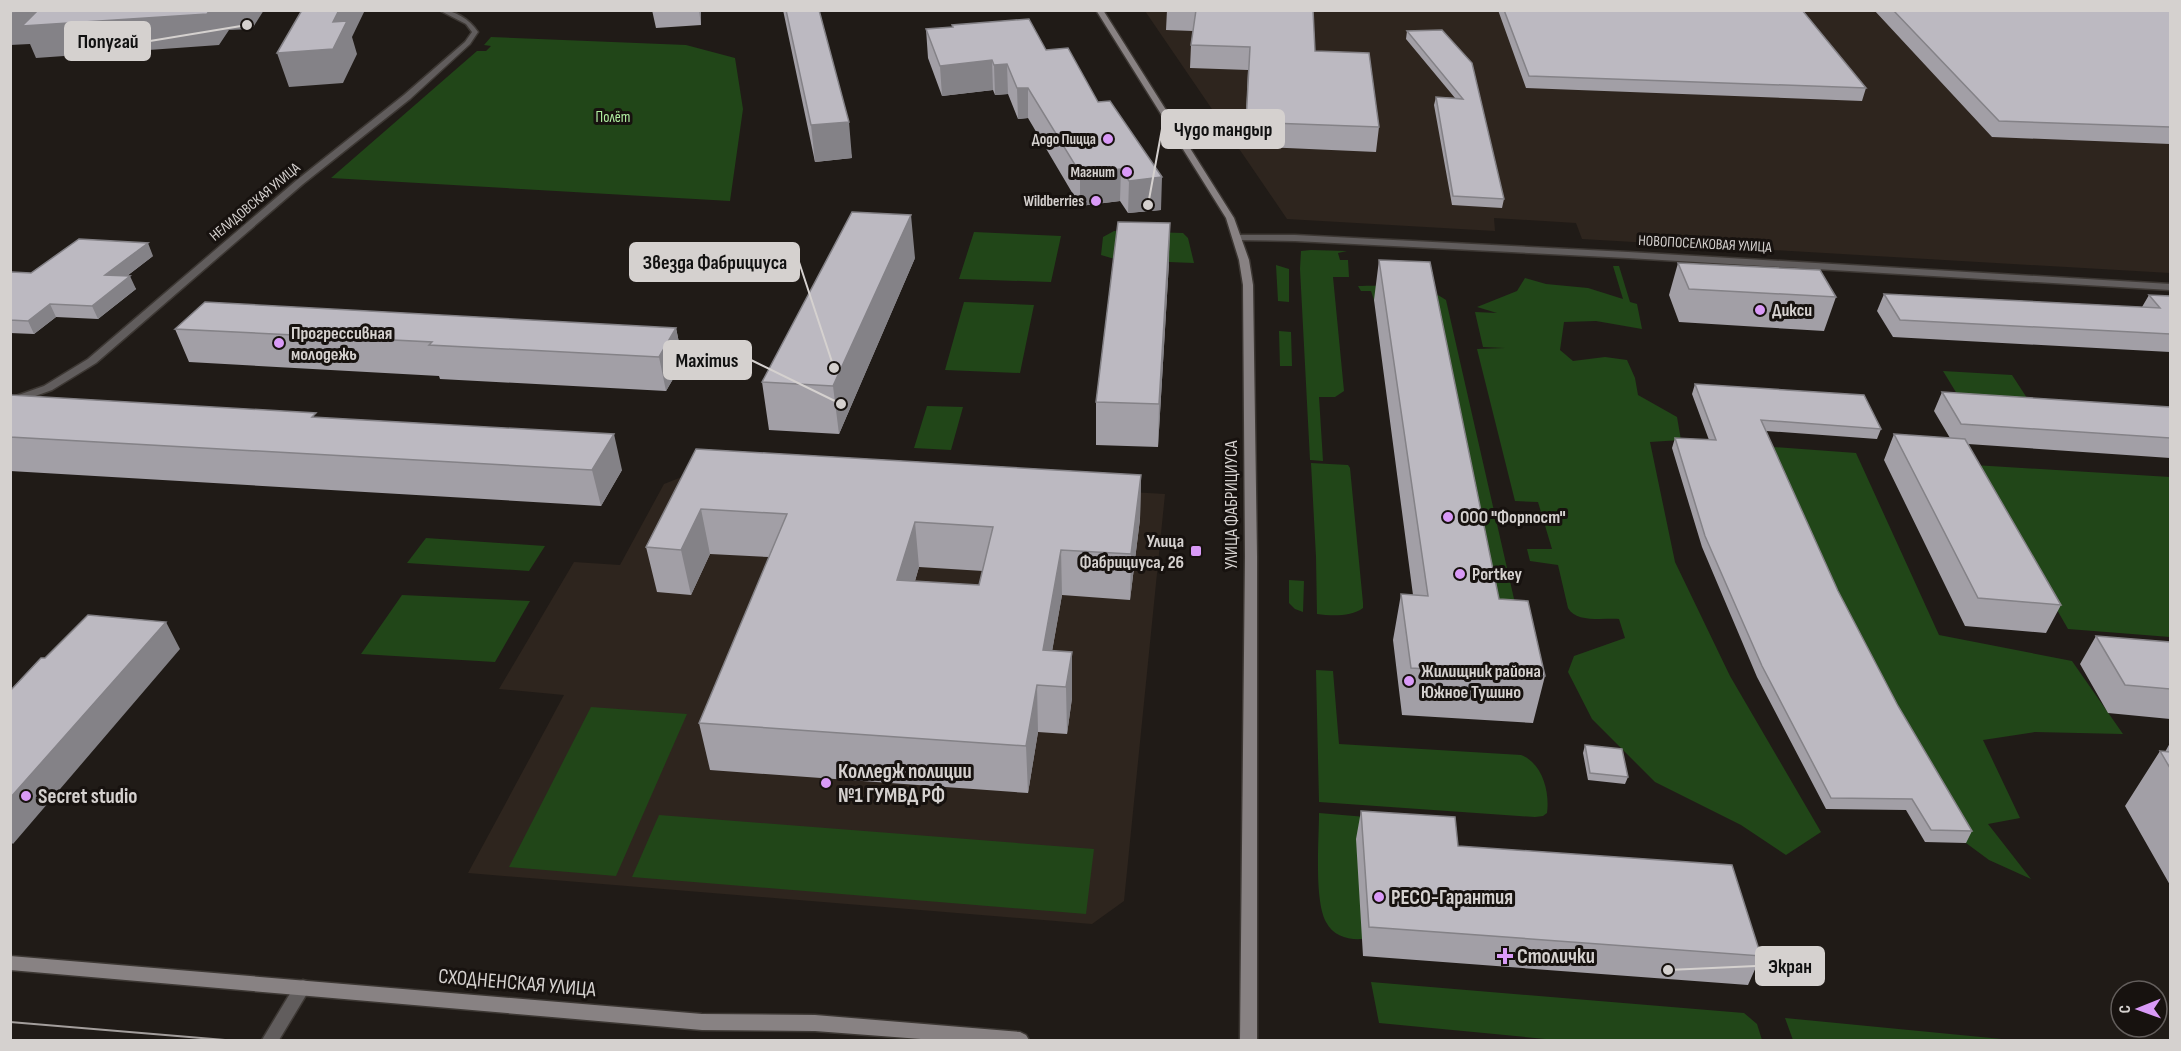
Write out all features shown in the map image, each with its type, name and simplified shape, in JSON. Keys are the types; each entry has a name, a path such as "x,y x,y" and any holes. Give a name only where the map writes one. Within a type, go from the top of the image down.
{"main road":[{"name":"УЛИЦА ФАБРИЦИУСА","path":"1100,10 1230,218 1244,260 1250,312 1249,1041"},
{"name":"СХОДНЕНСКАЯ УЛИЦА","path":"10,963 702,1022 815,1023 1020,1041"}],"street":[{"name":"НЕЛИДОВСКАЯ УЛИЦА","path":"10,402 48,388 92,361 300,182 457,53 475,32 468,23 442,10"},
{"name":"НОВОПОСЕЛКОВАЯ УЛИЦА","path":"1238,238 1295,238 1628,255 2170,287"},
{"path":"270,1041 303,987"}],"shaded area":[{"path":"1145,11 2170,11 2170,273 1582,239 1576,223 1494,218 1495,231 1287,219"},
{"name":"Колледж полиции №1 ГУМВД РФ","path":"707,467 1165,494 1124,901 1092,924 468,873 564,695 499,689 574,562 620,565 664,484"}],"green space":[{"name":"Полёт","path":"491,37 686,45 735,58 743,109 730,201 331,178 477,51 486,51 491,46 484,45"},
{"path":"1114,231 1183,233 1188,238 1194,263 1118,260 1101,255 1103,237"},
{"path":"974,232 1061,236 1051,282 959,279"},
{"path":"1301,251 1347,251 1338,253 1340,260 1348,260 1349,277 1333,277 1344,391 1335,397 1319,397 1323,461 1310,460 1300,269"},
{"path":"1276,265 1289,269 1289,302 1278,301"},
{"path":"1613,266 1619,266 1630,302 1637,304 1642,329 1596,321 1564,322 1560,350 1573,361 1605,357 1627,360 1635,378 1638,395 1677,417 1681,440 1650,442 1675,562 1730,676 1821,832 1786,855 1741,825 1655,782 1592,719 1568,672 1574,656 1625,638 1619,619 1590,619 1572,613 1568,608 1558,565 1530,561 1527,549 1552,549 1538,502 1515,501 1477,349 1505,348 1483,347 1475,312 1497,313 1477,307 1517,291 1525,278 1546,284 1588,288 1623,299"},
{"path":"1358,286 1416,289 1428,291 1446,300 1522,634 1487,638 1371,291 1361,291"},
{"path":"964,302 1034,305 1020,373 945,370"},
{"path":"1279,331 1291,332 1292,366 1280,366"},
{"path":"1943,371 2012,375 2027,398 1957,394"},
{"path":"927,406 963,407 951,450 914,448"},
{"path":"1773,447 1856,453 1939,635 2072,661 2123,734 2035,732 1983,740 2020,818 1988,824 2031,879 1989,860 1966,843 1773,465"},
{"path":"1311,463 1348,465 1350,468 1363,603 1363,608 1353,613 1317,614"},
{"path":"1974,465 2170,477 2170,637 2068,629"},
{"path":"426,538 545,546 529,571 407,563"},
{"path":"1289,580 1304,581 1303,612 1295,609 1289,603"},
{"path":"402,595 530,601 495,662 361,654"},
{"path":"1316,670 1333,671 1339,744 1521,755 1534,764 1543,779 1546,787 1547,813 1535,817 1319,802"},
{"path":"591,707 687,714 616,876 509,867"},
{"path":"1319,813 1448,824 1362,939 1346,938 1337,934 1329,927 1322,912 1318,854"},
{"path":"659,815 1094,849 1086,914 632,877"},
{"path":"1371,982 1744,1013 1757,1024 1762,1040 1556,1040 1379,1023"},
{"path":"1785,1018 2012,1040 1793,1040"}],"building":[{"path":"10,10 210,10 207,14 22,26 36,12 10,13"},
{"path":"302,10 339,10 333,22 347,21 333,49 277,53"},
{"path":"786,10 819,10 849,122 811,125"},
{"path":"1196,10 1313,10 1315,51 1369,53 1379,127 1246,122 1250,47 1191,45"},
{"path":"1504,10 1802,10 1866,88 1529,76"},
{"path":"1893,10 2170,10 2170,127 1999,121"},
{"path":"1029,19 1046,50 1068,48 1098,102 1110,101 1162,177 1129,181 1121,169 1080,173 1028,88 1017,88 1007,64 994,65 992,60 940,66 926,29"},
{"path":"1442,30 1472,63 1504,199 1453,196 1436,97 1463,99 1407,31"},
{"path":"852,212 911,215 833,386 762,382"},
{"path":"1118,222 1170,223 1159,404 1096,402"},
{"path":"79,239 148,243 105,275 130,276 92,306 50,304 28,321 10,320 10,273 31,273"},
{"path":"1379,260 1430,262 1499,599 1528,601 1545,676 1411,668 1401,594 1428,596"},
{"path":"1678,263 1820,270 1836,297 1689,289"},
{"path":"1884,294 2160,308 2149,295 2170,296 2170,334 1900,320"},
{"path":"205,302 676,328 659,357 429,345 432,342 175,329"},
{"path":"1695,384 1864,395 1881,429 1761,420 1838,591 1898,706 1972,831 1931,830 1912,799 1831,798 1762,666 1705,536 1675,438 1716,440"},
{"path":"1942,392 2170,407 2170,438 1961,424"},
{"path":"10,395 316,413 312,417 614,434 592,470 10,437"},
{"path":"1894,434 1965,439 2061,605 1978,598"},
{"path":"696,449 1141,475 1131,554 1061,550 1043,650 1072,652 1066,687 1037,685 1026,746 699,723 787,514 701,509 681,550 646,547","holes":["915,522 993,527 979,585 897,580"]},
{"path":"88,615 166,622 10,798 10,691 41,658 45,658"},
{"path":"2096,636 2170,642 2170,689 2125,685"},
{"path":"1585,745 1622,749 1628,777 1590,773"},
{"path":"2160,751 2170,752 2170,768"},
{"path":"1361,811 1455,817 1458,846 1732,865 1761,956 1369,927"}],"tram line":[{"path":"10,1022 225,1040"}],"place":[{"name":"Попугай","path":"247,25"},
{"name":"Додо Пицца","path":"1108,139"},
{"name":"Магнит","path":"1127,172"},
{"name":"Wildberries","path":"1096,201"},
{"name":"Чудо тандыр","path":"1148,205"},
{"name":"Дикси","path":"1760,310"},
{"name":"Прогрессивная молодежь","path":"279,343"},
{"name":"Звезда Фабрициуса","path":"834,368"},
{"name":"Maximus","path":"841,404"},
{"name":"ООО \"Форпост\"","path":"1448,517"},
{"name":"Улица Фабрициуса, 26","path":"1196,551"},
{"name":"Portkey","path":"1460,574"},
{"name":"Жилищник района Южное Тушино","path":"1409,681"},
{"name":"Колледж полиции №1 ГУМВД РФ","path":"826,783"},
{"name":"Secret studio","path":"26,796"},
{"name":"РЕСО-Гарантия","path":"1379,897"},
{"name":"Столички","path":"1505,956"},
{"name":"Экран","path":"1668,970"}]}
